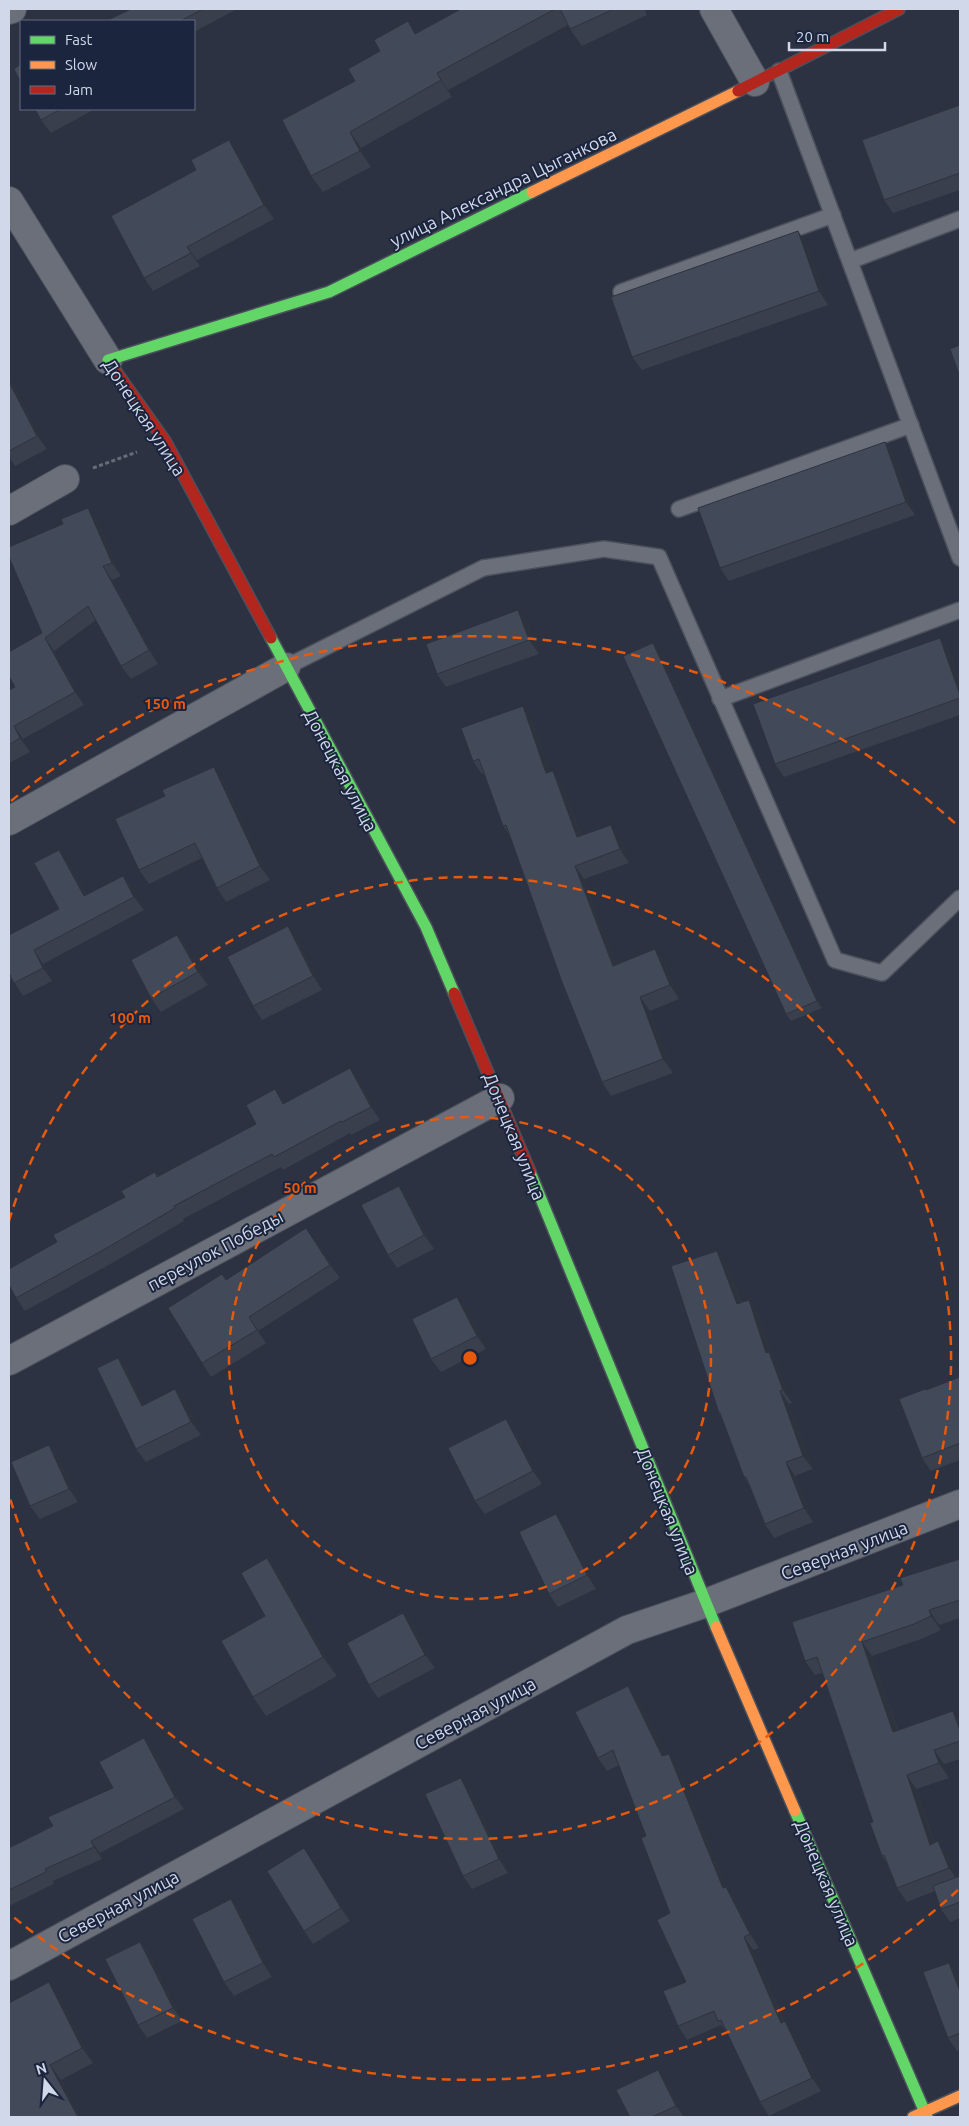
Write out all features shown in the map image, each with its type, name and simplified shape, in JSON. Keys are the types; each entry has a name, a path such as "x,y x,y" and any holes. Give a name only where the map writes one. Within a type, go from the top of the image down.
{"street":[{"path":"714,9 767,77"},
{"name":"улица Александра Цыганкова","path":"108,360 329,292 767,77 899,9"},
{"name":"Донецкая улица","path":"9,201 108,360 165,442 426,927 500,1098 706,1603 926,2114"},
{"path":"9,511 65,479"},
{"path":"9,821 286,667"},
{"name":"переулок Победы","path":"9,1361 500,1098"},
{"name":"Северная улица","path":"9,1966 628,1630 706,1603 960,1504"},
{"path":"913,2117 926,2114 960,2096"}],"lane":[{"path":"767,77 833,216 960,558"},
{"path":"621,292 833,216"},
{"path":"850,261 960,219"},
{"path":"679,509 910,425"},
{"path":"286,667 483,568 604,549 659,558 834,960 882,973 960,898"},
{"path":"720,699 960,610"}],"path":[{"path":"65,479 165,442"}],"building":[{"path":"131,9 203,9 182,20 108,20"},
{"path":"461,9 555,9 437,73 441,80 350,132 360,151 311,176 282,120 355,81 348,69 380,51 374,40 408,21 415,34"},
{"path":"560,9 614,9 570,29"},
{"path":"20,65 20,81 14,69"},
{"path":"960,105 960,173 884,200 862,140"},
{"path":"36,110 59,110 41,120"},
{"path":"229,140 264,205 187,247 191,253 144,278 111,216 196,170 191,160"},
{"path":"798,231 819,291 632,357 611,297"},
{"path":"960,345 960,377 950,349"},
{"path":"9,382 37,436 9,451"},
{"path":"885,442 906,502 720,568 698,508"},
{"path":"88,508 112,563 103,566 149,650 121,666 88,606 45,638 75,692 14,726 20,738 9,745 9,690 15,687 9,676 9,652 42,633 9,557 9,547 63,524 61,519"},
{"path":"518,610 529,640 437,674 426,644"},
{"path":"940,638 960,698 775,764 753,704"},
{"path":"653,643 817,1001 786,1014 623,656"},
{"path":"523,706 546,773 553,771 577,837 611,825 620,849 575,866 613,966 655,949 670,985 640,997 663,1059 602,1082 562,982 506,825 503,826 479,759 473,761 461,728"},
{"path":"214,767 260,866 217,888 195,843 139,870 115,819 165,796 162,790"},
{"path":"59,850 84,896 123,876 134,897 34,950 43,968 14,983 9,973 9,935 59,909 34,863"},
{"path":"288,926 313,976 253,1006 227,957"},
{"path":"177,935 198,972 151,998 131,960"},
{"path":"350,1068 371,1107 274,1157 272,1154 174,1206 175,1208 105,1249 16,1298 9,1285 9,1269 57,1242 53,1235 125,1197 121,1191 155,1172 157,1177 256,1124 246,1105 275,1089 283,1104"},
{"path":"399,1186 424,1235 388,1255 361,1205"},
{"path":"306,1228 330,1265 249,1317 257,1330 202,1363 168,1308 222,1274 226,1280"},
{"path":"717,1251 737,1304 749,1300 766,1353 769,1352 783,1390 780,1391 803,1456 786,1462 804,1508 765,1524 719,1413 671,1266"},
{"path":"457,1297 477,1336 431,1359 412,1319"},
{"path":"118,1358 142,1406 175,1389 191,1422 136,1449 97,1368"},
{"path":"960,1377 960,1443 922,1458 899,1399"},
{"path":"506,1419 533,1471 475,1501 448,1448"},
{"path":"49,1445 69,1489 30,1506 11,1462"},
{"path":"556,1514 587,1575 549,1594 519,1532"},
{"path":"267,1558 323,1657 253,1697 221,1641 265,1616 241,1573"},
{"path":"960,1559 960,1600 929,1610 931,1616 914,1624 862,1642 893,1732 953,1711 960,1731 960,1741 934,1750 939,1763 907,1775 930,1845 938,1841 949,1868 897,1888 884,1855 882,1856 870,1823 873,1822 817,1657 805,1661 792,1622 903,1585 900,1578"},
{"path":"403,1613 425,1655 369,1685 347,1643"},
{"path":"628,1686 662,1756 669,1754 723,1888 726,1887 750,1934 744,1937 781,2023 785,2021 812,2078 760,2102 721,2020 718,2021 714,2011 678,2026 663,1991 686,1982 657,1920 670,1913 641,1838 646,1836 613,1750 598,1758 575,1712"},
{"path":"144,1738 175,1797 91,1841 94,1847 45,1869 46,1872 9,1890 9,1848 53,1826 48,1817 113,1788 99,1762"},
{"path":"461,1778 499,1859 463,1876 425,1794"},
{"path":"304,1848 341,1908 304,1931 267,1871"},
{"path":"960,1876 960,1902 941,1909 933,1886"},
{"path":"231,1899 263,1963 224,1982 192,1919"},
{"path":"140,1942 173,2008 138,2025 105,1959"},
{"path":"949,1963 960,1988 960,2033 948,2038 923,1972"},
{"path":"49,1982 82,2048 50,2065 78,2117 9,2117 9,2003"},
{"path":"658,2070 676,2106 652,2117 630,2117 616,2090"}],"traffic: fast":[{"path":"116,372 108,360 329,292 532,192"},
{"path":"271,638 426,927 454,993"},
{"path":"530,1172 716,1627"},
{"path":"795,1811 927,2117"}],"traffic: slow":[{"path":"532,192 738,91"},
{"path":"716,1627 795,1811"},
{"path":"913,2117 960,2096"}],"traffic: jam":[{"path":"738,91 899,9"},
{"path":"116,372 165,441 271,638"},
{"path":"454,993 530,1172"}]}
